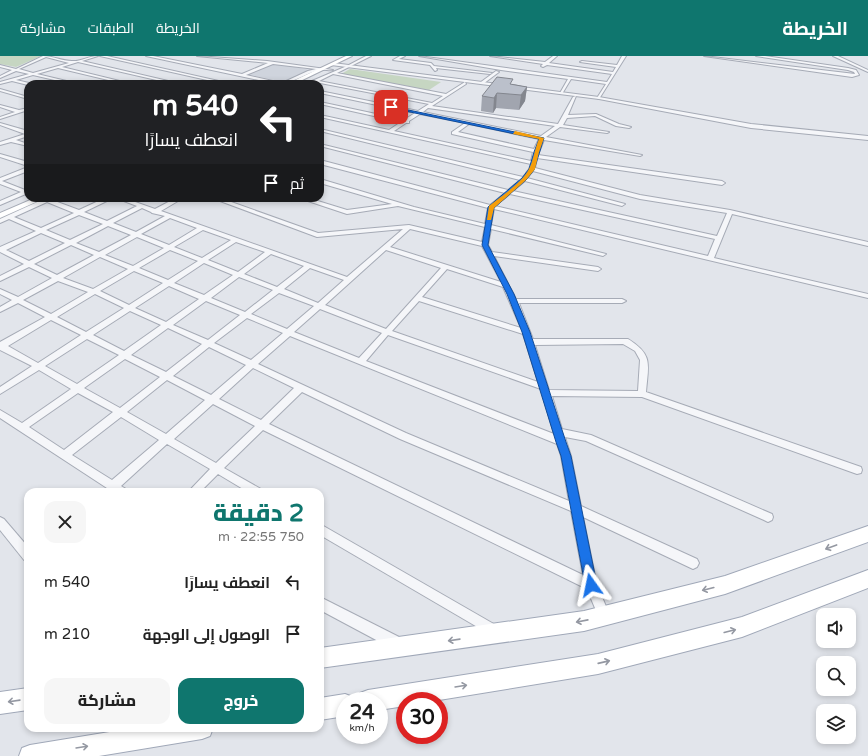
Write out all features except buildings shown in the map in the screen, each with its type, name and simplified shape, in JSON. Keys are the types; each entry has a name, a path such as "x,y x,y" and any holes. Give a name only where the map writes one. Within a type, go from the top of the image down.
{"main road":[{"path":"299,80 350,56"},
{"path":"311,80 331,72 360,56"},
{"path":"0,209 24,196"},
{"path":"4,216 39,202"},
{"path":"324,657 584,621 725,585 868,534"},
{"path":"388,698 598,664 742,627 868,579"},
{"path":"0,703 24,700"},
{"path":"324,708 336,706"},
{"path":"30,756 177,732"}],"street":[{"path":"1,76 46,56 100,66 161,80"},
{"path":"0,83 96,56"},
{"path":"102,56 211,80"},
{"path":"148,56 265,80"},
{"path":"122,71 172,56"},
{"path":"199,56 272,62 324,69 331,72 446,95"},
{"path":"228,65 250,56"},
{"path":"317,80 331,72 350,67 369,56"},
{"path":"403,56 395,60 431,64 436,71"},
{"path":"421,56 501,69 608,83"},
{"path":"492,56 614,73"},
{"path":"510,62 519,56"},
{"path":"534,73 555,56"},
{"path":"599,98 624,56"},
{"path":"706,56 852,76 857,74 848,69 758,56"},
{"path":"732,59 739,56"},
{"path":"835,56 868,71"},
{"path":"428,77 457,57"},
{"path":"562,93 569,78 584,60 618,66"},
{"path":"784,67 787,60"},
{"path":"243,75 272,62"},
{"path":"333,64 599,98 751,126 836,136"},
{"path":"126,66 141,65"},
{"path":"0,66 62,80"},
{"path":"100,66 120,66"},
{"path":"482,83 506,66"},
{"path":"58,67 115,80 122,78"},
{"path":"350,67 575,96 746,127 868,139"},
{"path":"433,67 495,74"},
{"path":"215,70 222,68"},
{"path":"291,80 309,72 324,69"},
{"path":"128,76 135,74"},
{"path":"12,80 24,83"},
{"path":"324,83 433,104"},
{"path":"389,132 407,122 465,83"},
{"path":"0,90 24,97"},
{"path":"324,93 542,138 640,155"},
{"path":"575,96 565,117 559,125 542,138 534,160 524,179 491,207 485,245 507,286 530,342 566,456 591,585 604,616"},
{"path":"324,104 407,122"},
{"path":"0,106 24,113"},
{"path":"427,108 607,132"},
{"path":"0,118 24,110"},
{"path":"565,117 596,115 629,127"},
{"path":"324,117 389,132 534,160 722,183"},
{"path":"468,123 454,133 640,197 730,212 868,244"},
{"path":"0,124 24,132"},
{"path":"0,138 21,131"},
{"path":"324,131 622,204"},
{"path":"0,144 24,135"},
{"path":"10,140 24,144"},
{"path":"324,146 509,192 719,238"},
{"path":"0,155 24,162"},
{"path":"0,163 12,158"},
{"path":"324,163 491,207 868,296"},
{"path":"0,181 24,172"},
{"path":"0,181 24,193"},
{"path":"324,182 400,204 603,254"},
{"path":"0,203 24,195"},
{"path":"54,202 388,332 544,390 642,394 857,470"},
{"path":"0,250 101,202"},
{"path":"128,202 349,280"},
{"path":"154,212 173,202"},
{"path":"226,202 317,235 409,227 485,245"},
{"path":"315,202 347,212 400,204"},
{"path":"0,279 140,207"},
{"path":"710,259 730,212"},
{"path":"0,221 4,216 360,362 560,437 588,438 768,517"},
{"path":"0,310 168,217"},
{"path":"113,486 409,227"},
{"path":"1,346 202,228"},
{"path":"0,391 236,240"},
{"path":"385,248 507,286"},
{"path":"0,250 58,278 95,292 209,344 403,436 575,508 693,563"},
{"path":"23,427 270,252"},
{"path":"491,254 598,269"},
{"path":"66,454 310,266"},
{"path":"360,362 445,267"},
{"path":"0,291 88,334 125,355 212,398 262,425 591,585"},
{"path":"418,298 526,332"},
{"path":"514,302 622,301"},
{"path":"530,342 625,341 638,349 644,360 642,394"},
{"path":"1,346 120,412 250,488"},
{"path":"197,488 301,387"},
{"path":"0,413 66,454 116,488"},
{"path":"0,522 24,551"},
{"path":"324,531 500,633"},
{"path":"324,605 403,646"}],"shaded area":[{"path":"273,63 311,70 288,80 274,80 246,74"}],"green space":[{"path":"0,56 41,56 16,67 0,64"},
{"path":"350,69 441,82 429,90 341,74"}],"slow traffic":[{"path":"489,218 491,207 524,179 532,169 536,152 542,138 515,133"}],"route":[{"path":"391,107 542,138 536,152 532,169 524,179 491,207 485,245 511,294 530,342 566,456 591,585"}]}
